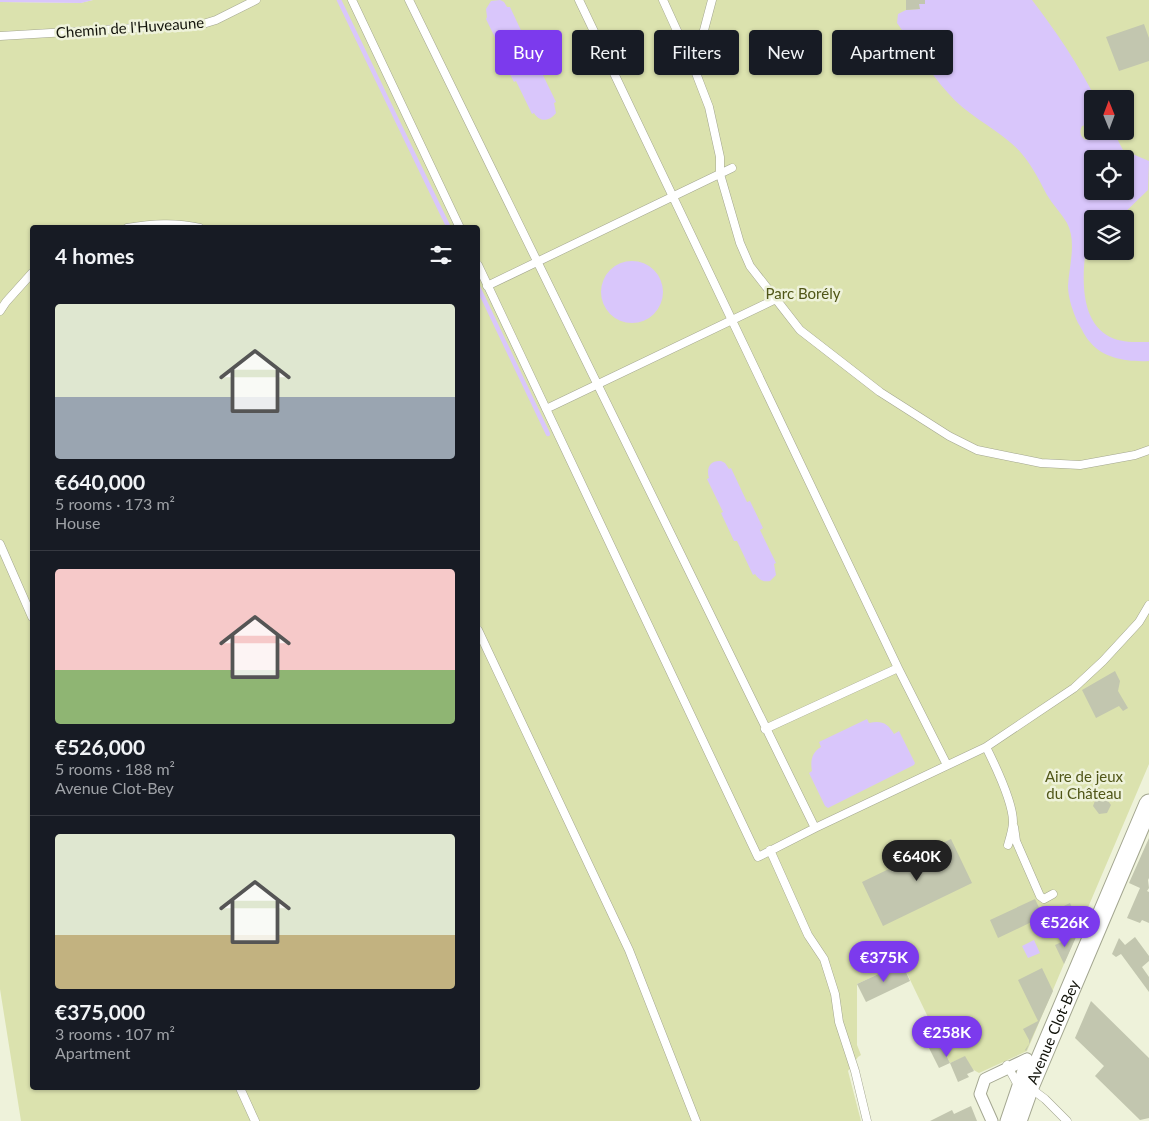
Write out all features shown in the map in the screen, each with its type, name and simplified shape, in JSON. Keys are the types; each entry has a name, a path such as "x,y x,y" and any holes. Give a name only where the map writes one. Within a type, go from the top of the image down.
{"street":[{"name":"Avenue Clot-Bey","path":"1017,1121 1024,1090 1149,804"},
{"path":"992,1121 980,1094 985,1079 1008,1066 1027,1059 1024,1090 1006,1121"}],"lane":[{"name":"Chemin de l'Huveaune","path":"0,36 203,24 216,20 256,0"},
{"path":"352,0 459,225"},
{"path":"409,0 814,828"},
{"path":"579,0 898,668 947,765"},
{"path":"663,0 677,30"},
{"path":"704,30 712,0"},
{"path":"697,75 709,107 720,157 720,174 750,266 800,330 880,392 949,436 977,450 1041,463 1080,465 1135,455 1149,450"},
{"path":"487,286 732,168"},
{"path":"145,225 157,223 189,225"},
{"path":"480,270 758,857 814,828 986,747 1074,688 1103,661 1139,622 1149,605"},
{"path":"0,311 30,275"},
{"path":"546,409 776,299"},
{"path":"0,544 30,612"},
{"path":"480,634 629,950 696,1121"},
{"path":"765,729 898,668"},
{"path":"986,747 1012,810 1016,841 1040,896 1044,899 1053,894"},
{"path":"1008,845 1013,823"},
{"path":"770,850 808,935 824,959 835,994 839,1022 855,1071 867,1121"},
{"path":"1008,1066 1024,1090 1045,1099 1067,1121"},
{"path":"241,1090 255,1121"}],"green space":[{"name":"Parc Borély","path":"93,0 1149,0 1149,764 1027,1051 979,1073 972,1069 965,1057 950,1063 902,963 857,984 857,1045 861,1055 848,1071 861,1121 21,1121 0,989 0,2 80,3"}],"shaded area":[{"path":"0,0 93,0 81,3 0,2"},
{"path":"500,0 507,7 510,7 521,30 495,30 495,38 486,19 486,9 491,1"},
{"path":"925,0 1032,0 1066,48 1091,90 1084,90 1084,125 1080,132 1081,136 1084,140 1118,140 1123,150 1084,150 1084,200 1134,200 1134,155 1149,161 1148,190 1127,210 1084,210 1084,290 1089,312 1101,331 1119,340 1149,342 1149,361 1125,360 1109,356 1096,348 1088,340 1076,319 1069,295 1072,238 1067,223 1049,199 1032,167 1017,148 955,100 933,75 953,75 953,30 902,30 897,23 898,14 906,10 919,9 919,4 925,4"},
{"path":"510,75 543,75 556,102 554,103 556,113 554,116 542,120 534,113 532,114 516,81 514,82"},
{"path":"626,261 638,261 654,270 661,280 663,292 661,304 654,314 638,323 626,323 615,318 606,309 601,298 601,286 606,275 615,266"},
{"path":"721,461 729,469 731,468 747,502 750,501 763,528 760,530 776,563 774,564 776,575 770,581 763,581 755,574 753,575 737,541 734,541 707,479 709,478 708,471 710,465"},
{"path":"867,719 869,723 884,723 894,734 899,731 915,763 828,808 825,806 809,773 812,771 811,764 814,754 821,747 819,742"},
{"path":"1034,940 1040,953 1028,958 1022,946"}],"building":[{"path":"906,0 925,0 925,4 919,4 920,9 906,10"},
{"path":"1144,24 1149,38 1149,61 1119,71 1106,37"},
{"path":"1115,671 1120,681 1118,691 1128,708 1123,711 1119,706 1096,718 1082,690"},
{"path":"1105,797 1111,805 1107,813 1099,814 1093,806 1096,798"},
{"path":"1149,838 1149,888 1147,891 1149,892 1149,923 1142,920 1140,923 1127,918 1140,888 1129,883"},
{"path":"951,839 972,883 883,926 862,882"},
{"path":"1035,899 1043,916 1070,903 1075,914 1047,927 1042,917 998,938 990,920"},
{"path":"1077,935 1064,964 1055,945"},
{"path":"1135,937 1149,956 1149,961 1142,967 1149,977 1149,992 1121,954 1116,957 1112,954 1119,938 1125,945"},
{"path":"902,963 910,981 866,1002 857,984"},
{"path":"1042,968 1053,991 1026,1051 1029,1040 1023,1029 1038,1021 1018,980"},
{"path":"1091,1001 1149,1058 1149,1118 1140,1120 1095,1076 1104,1066 1075,1038"},
{"path":"934,1030 950,1063 939,1068 923,1036"},
{"path":"965,1056 974,1071 967,1074 969,1077 958,1082 950,1063"},
{"path":"971,1106 977,1121 930,1121 952,1110 954,1114"}],"waterway":[{"path":"339,0 448,225"},
{"path":"480,291 548,434"}],"park label":[{"name":"Aire de jeux du Château","path":"1084,784"}]}
